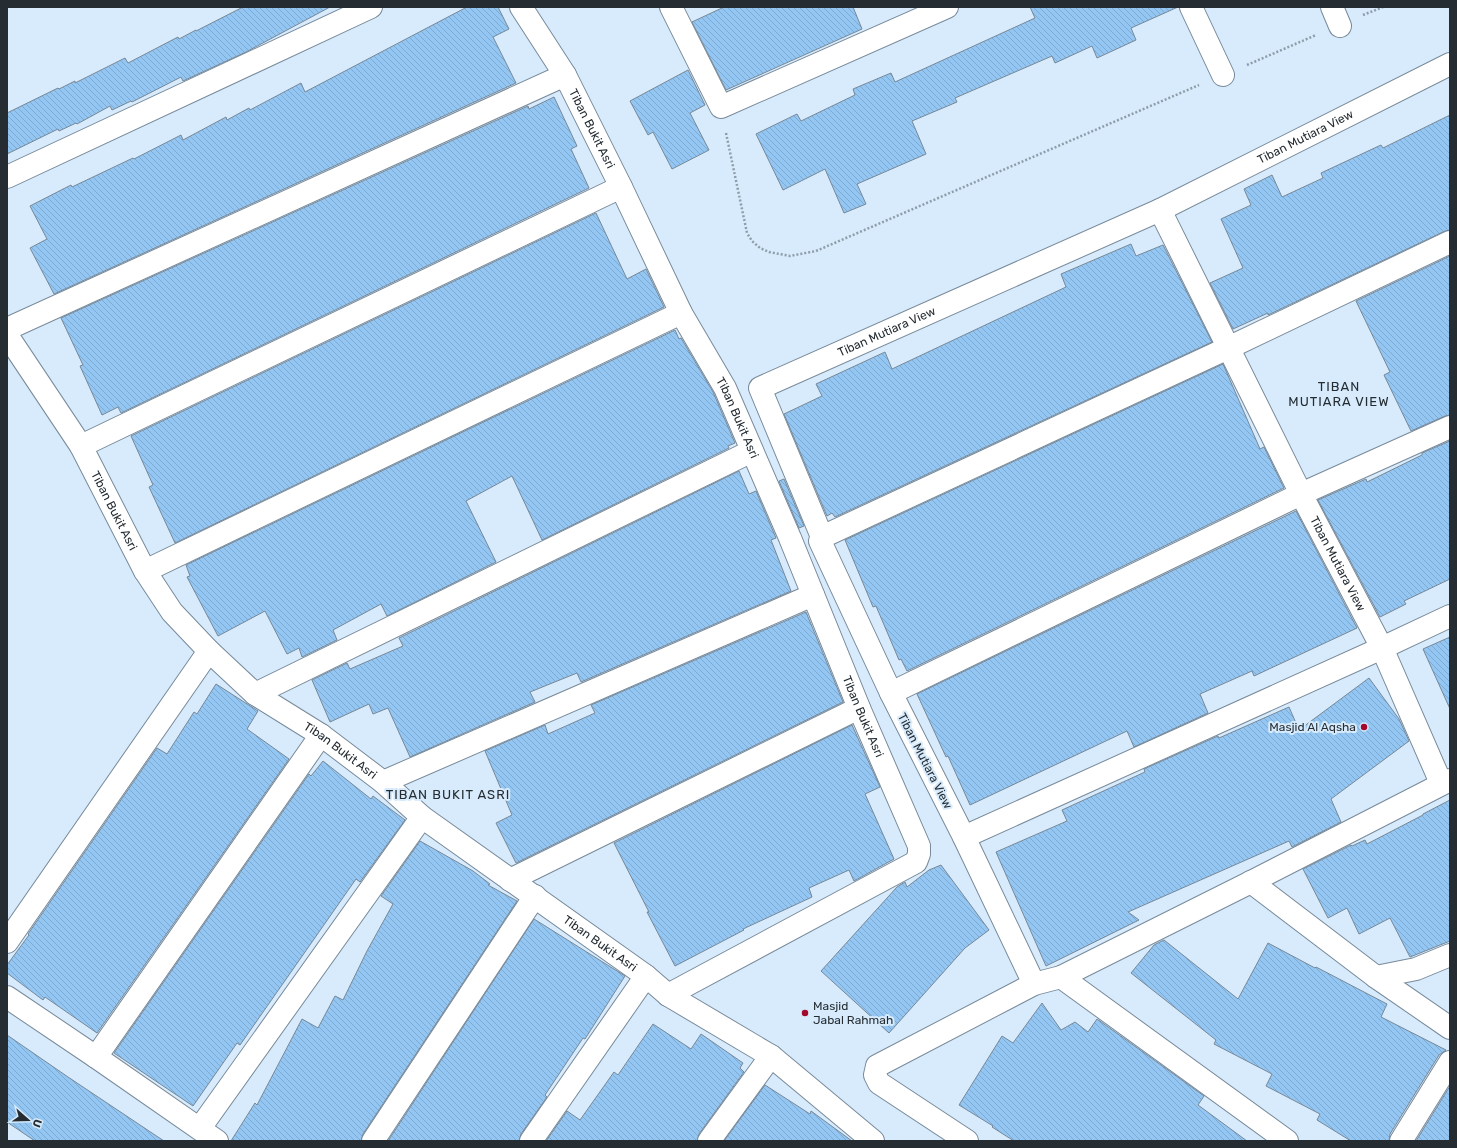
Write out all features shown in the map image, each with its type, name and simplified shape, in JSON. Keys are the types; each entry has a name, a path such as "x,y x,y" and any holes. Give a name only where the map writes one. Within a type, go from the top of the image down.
{"street":[{"path":"7,177 370,7"},
{"name":"Tiban Bukit Asri","path":"521,7 565,75 621,187 681,313 725,388 813,595 859,708 919,846 919,854 916,862 668,994"},
{"path":"672,7 720,107 947,7"},
{"path":"1191,7 1223,75"},
{"name":"Tiban Mutiara View","path":"1034,984 964,837 891,693 820,541 822,537 760,388 1160,210 1450,64"},
{"path":"7,329 565,75"},
{"path":"81,446 621,187"},
{"name":"Tiban Mutiara View","path":"1160,210 1301,494 1382,648 1446,782"},
{"path":"822,537 1228,348 1450,242"},
{"path":"145,571 681,313"},
{"name":"Tiban Bukit Asri","path":"7,335 81,446 145,571 172,612 209,651 255,694 321,735 383,782 422,817 510,880 535,896 646,976 668,994 771,1056 868,1140"},
{"path":"891,693 1301,494 1450,427"},
{"path":"255,694 752,451"},
{"path":"383,782 813,595"},
{"path":"964,837 1450,616"},
{"path":"7,942 209,651"},
{"path":"510,880 859,708"},
{"path":"96,1057 321,735"},
{"path":"967,1141 879,1083 875,1075 877,1066 1034,984 1061,977 1446,782"},
{"path":"200,1128 422,817"},
{"path":"1251,882 1376,976 1450,1028"},
{"path":"373,1141 535,896"},
{"path":"1376,976 1416,969 1450,955"},
{"path":"531,1141 646,976"},
{"path":"1061,977 1288,1141"},
{"path":"7,998 96,1057 217,1141"},
{"path":"709,1141 771,1056"},
{"path":"1401,1141 1450,1062"}],"path":[{"path":"720,107 747,234 760,248 769,252 790,256 816,251 1223,75 1336,16 1383,7"}],"building":[{"path":"243,7 330,7 246,52 183,81 181,77 132,102 131,101 112,110 110,106 77,124 76,123 59,131 58,129 7,154 7,113 58,88 59,89 75,81 75,83 125,58 128,63 178,37 179,39"},
{"path":"467,7 498,7 509,29 493,37 516,83 54,294 30,248 47,239 30,206 71,185 72,187 133,158 134,159 181,135 183,140 226,117 227,120 249,108 250,110 301,83 305,92"},
{"path":"724,7 853,7 862,29 726,90 692,22"},
{"path":"1030,7 1178,7 1131,28 1136,40 1097,58 1092,46 1055,63 1052,56 955,98 957,102 912,121 926,154 857,184 866,204 844,213 825,169 783,190 756,134 797,114 801,121 855,95 853,89 891,73 895,82 1035,18"},
{"path":"688,70 705,105 690,113 709,150 672,169 653,132 648,135 630,101"},
{"path":"554,97 577,146 571,149 589,188 121,413 118,407 102,415 80,366 83,365 61,318 528,106 529,109"},
{"path":"1450,115 1450,230 1445,231 1268,315 1268,313 1233,329 1210,283 1243,268 1221,219 1251,205 1244,189 1272,175 1282,197 1323,178 1321,173 1381,145 1383,148"},
{"path":"596,213 627,279 646,269 664,307 175,543 149,487 153,485 131,436"},
{"path":"1131,244 1136,256 1163,245 1212,342 835,517 832,513 827,516 784,414 822,396 816,384 885,352 892,369 1066,287 1061,274"},
{"path":"1450,256 1450,415 1411,431 1384,375 1390,372 1356,301"},
{"path":"675,330 679,339 681,338 713,392 735,443 728,446 729,448 542,540 512,476 466,501 496,562 387,616 381,604 333,630 337,640 302,657 299,648 287,654 265,611 218,636 187,577 190,576 186,565"},
{"path":"1223,364 1260,449 1264,447 1284,488 907,671 901,659 899,660 876,606 873,607 845,540"},
{"path":"1450,441 1450,579 1404,601 1406,604 1380,617 1318,500 1366,479 1367,482 1422,455 1422,453"},
{"path":"739,471 749,494 756,491 776,538 771,540 791,591 581,682 577,673 530,692 535,702 410,757 388,708 373,714 369,704 330,722 312,680 347,663 350,669 403,646 399,638"},
{"path":"784,479 804,526 799,528 779,481"},
{"path":"1296,511 1357,628 1254,676 1252,671 1200,694 1208,713 1134,747 1127,731 970,805 948,756 946,757 917,694"},
{"path":"806,612 843,702 516,863 496,823 512,815 485,751 545,725 548,734 595,713 591,705"},
{"path":"1450,637 1450,709 1423,649"},
{"path":"1369,678 1399,719 1409,741 1331,799 1341,822 1292,847 1289,841 1128,912 1139,920 1046,966 996,852 1067,821 1062,810 1145,772 1144,769 1218,736 1219,738 1289,707 1299,730"},
{"path":"216,684 258,711 247,729 289,759 97,1033 45,997 43,1000 7,973 7,965 157,748 167,754 194,712 197,714"},
{"path":"852,725 880,787 865,794 894,859 854,881 849,870 809,888 812,897 743,929 744,930 675,966 614,843"},
{"path":"323,761 371,799 373,796 405,820 360,882 356,879 240,1045 237,1043 193,1106 114,1053 309,774 311,776"},
{"path":"1450,800 1450,941 1410,957 1390,918 1359,934 1347,908 1328,918 1303,869 1351,845 1352,846 1365,840 1367,844"},
{"path":"420,841 473,871 490,884 488,885 517,901 363,1134 361,1141 231,1141 255,1103 257,1105 302,1019 318,1028 335,996 343,1000 367,951 393,904 381,896"},
{"path":"941,865 989,930 965,948 889,1033 821,971 897,887 905,882 907,887 929,870"},
{"path":"534,919 625,976 585,1039 583,1038 545,1095 547,1097 521,1134 519,1141 388,1141"},
{"path":"1164,940 1238,999 1268,943 1387,1004 1381,1017 1446,1050 1439,1055 1390,1134 1389,1141 1351,1141 1317,1120 1320,1114 1266,1086 1272,1074 1214,1044 1216,1040 1131,973 1154,945"},
{"path":"1042,1003 1061,1030 1075,1022 1088,1032 1097,1019 1204,1096 1198,1105 1247,1141 1014,1141 959,1105 1002,1036 1013,1043"},
{"path":"653,1024 691,1049 701,1034 743,1063 740,1068 744,1072 699,1134 697,1141 546,1141 567,1111 580,1120 614,1072 618,1075"},
{"path":"7,1035 164,1141 35,1141 7,1122"},
{"path":"765,1085 810,1114 811,1111 852,1141 724,1141"},
{"path":"1450,1086 1450,1141 1416,1141"}],"place":[{"name":"Masjid Al Aqsha","path":"1364,727"},
{"name":"Masjid Jabal Rahmah","path":"805,1013"}],"district":[{"name":"TIBAN MUTIARA VIEW","path":"1339,394"},
{"name":"TIBAN BUKIT ASRI","path":"448,794"}]}
